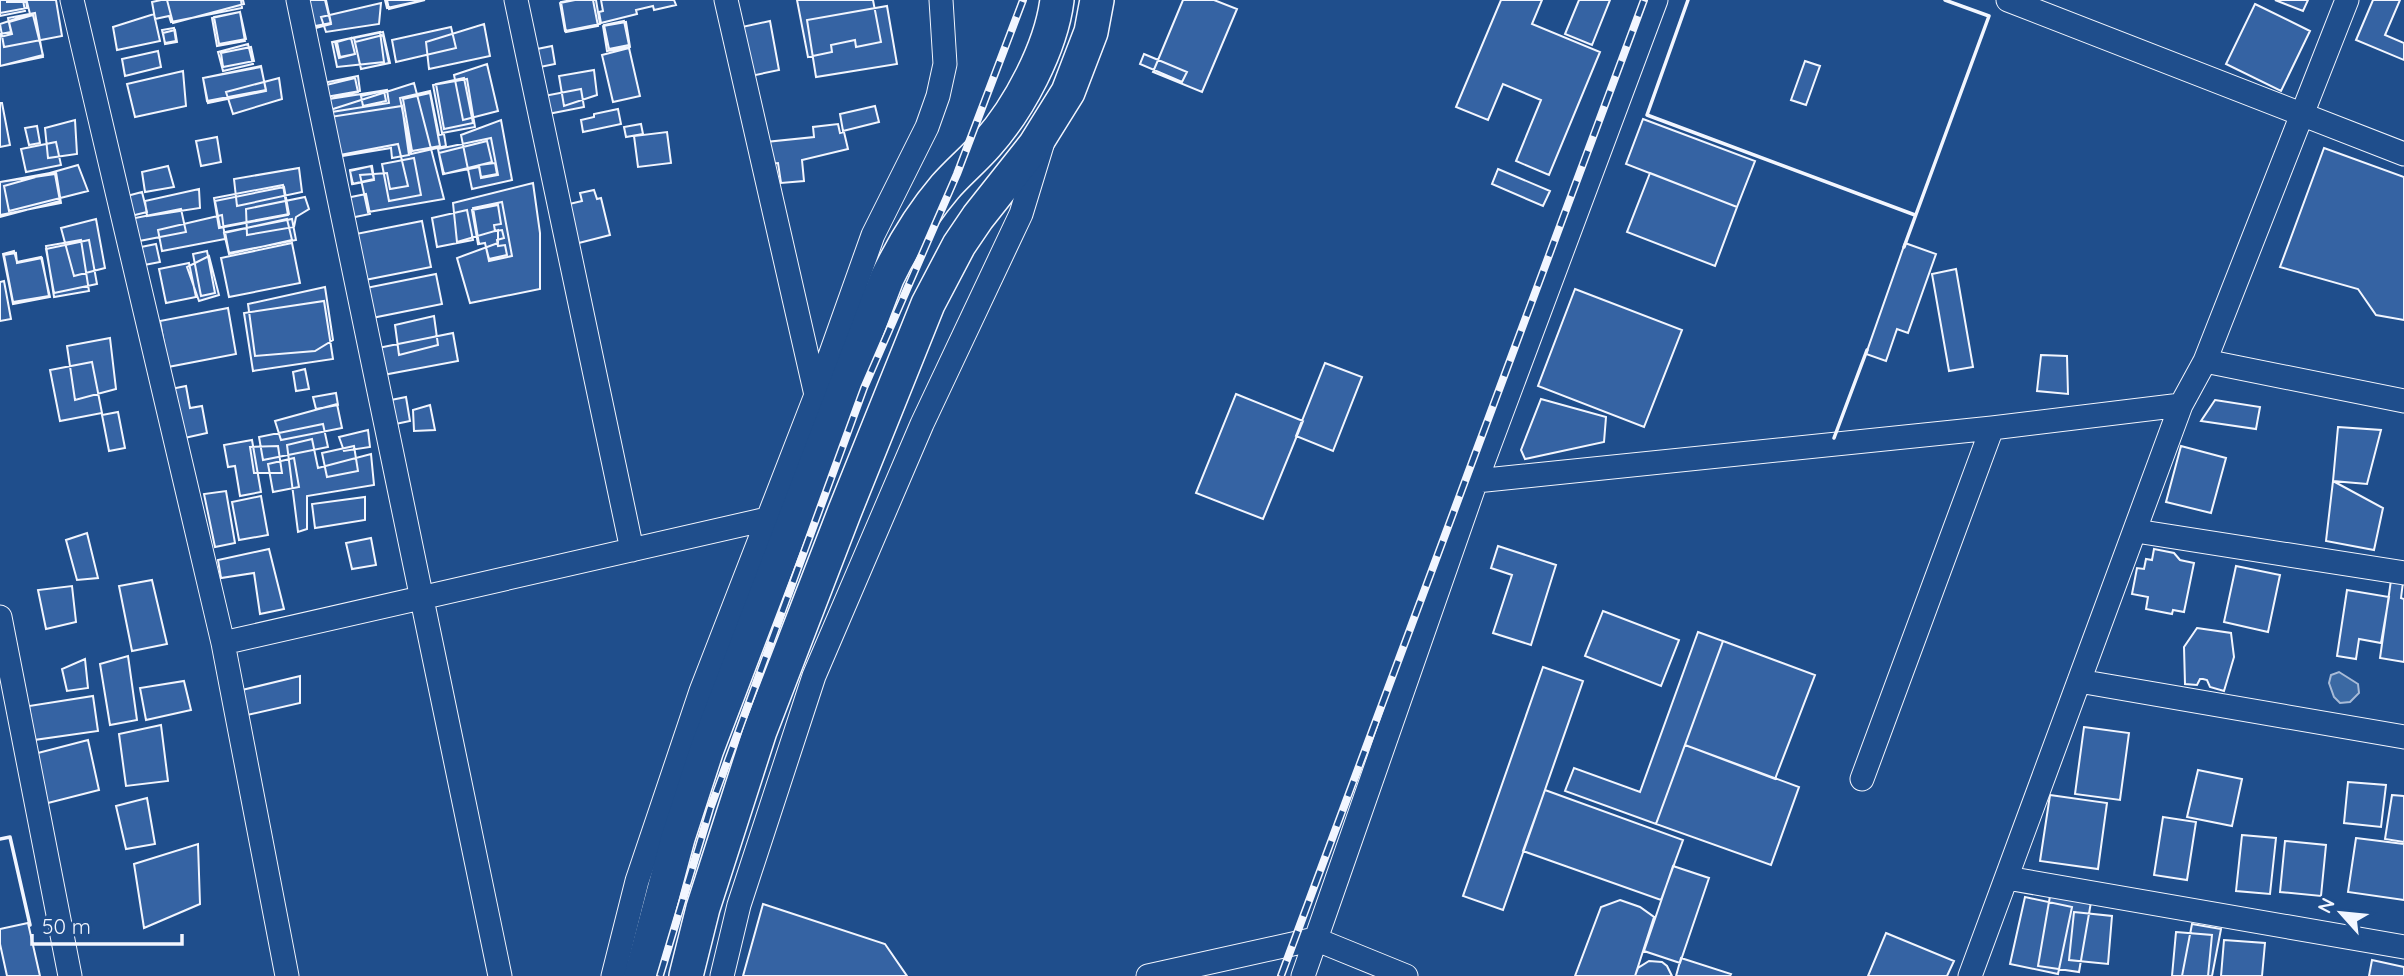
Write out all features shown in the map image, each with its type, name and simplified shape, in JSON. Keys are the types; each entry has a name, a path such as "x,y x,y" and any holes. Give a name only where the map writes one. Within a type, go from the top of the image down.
{"highway":[{"path":"640,976 678,838 707,749 887,278 897,256 934,201 993,137 1016,106 1045,43 1058,0"},
{"path":"686,976 703,908 760,731 928,304 959,245 1047,128 1068,92 1091,32 1097,0"}],"street":[{"path":"72,0 223,643 287,976"},
{"path":"298,0 500,976"},
{"path":"516,0 632,550"},
{"path":"726,0 816,395"},
{"path":"613,976 637,881 668,784 816,395 873,235 927,127 938,96 944,64 941,0"},
{"path":"1303,976 1476,481 1657,0"},
{"path":"2008,0 2404,153"},
{"path":"1970,976 2181,405 2205,360 2347,0"},
{"path":"722,976 743,892 814,676 922,424 1021,214 1047,128"},
{"path":"2205,360 2404,401"},
{"path":"1476,481 1992,428 2181,405"},
{"path":"885,411 922,424"},
{"path":"1862,779 1992,428"},
{"path":"223,643 767,519"},
{"path":"2136,531 2404,573"},
{"path":"0,617 70,976"},
{"path":"2079,681 2404,737"},
{"path":"2007,878 2404,947"},
{"path":"1148,976 1315,939 1406,976"}],"water":[{"path":"2339,672 2358,684 2359,693 2350,702 2340,703 2334,697 2329,683 2331,675"}],"building":[{"path":"0,0 26,0 27,8 0,13"},
{"path":"0,0 23,0 25,11 0,16"},
{"path":"7,0 56,0 62,36 4,47 0,24 30,14 27,2"},
{"path":"167,0 243,0 244,4 173,23"},
{"path":"241,0 242,8 171,22 169,16 155,19 152,2"},
{"path":"304,0 326,0 331,23 310,27"},
{"path":"304,0 325,0 331,24 312,29"},
{"path":"385,0 424,0 387,8"},
{"path":"387,0 425,0 389,9"},
{"path":"593,0 598,26 566,32 561,2"},
{"path":"596,0 600,24 565,31 560,3"},
{"path":"601,0 674,0 676,5 654,10 653,6 636,10 637,14 601,23"},
{"path":"797,0 873,0 881,42 856,47 855,40 831,45 832,52 808,57"},
{"path":"1183,0 1214,0 1237,9 1202,92 1153,72"},
{"path":"1501,0 1542,0 1532,24 1600,52 1549,175 1516,161 1541,100 1503,84 1488,120 1456,107"},
{"path":"1579,0 1610,0 1592,45 1565,34"},
{"path":"2275,0 2308,0 2303,11"},
{"path":"2373,0 2400,0 2385,35 2404,43 2404,60 2356,40"},
{"path":"381,3 379,24 326,32 321,17"},
{"path":"2255,4 2310,31 2281,91 2226,64"},
{"path":"887,6 897,64 816,77 807,20"},
{"path":"240,12 246,39 219,44 214,17"},
{"path":"240,12 245,41 217,46 212,18"},
{"path":"35,13 43,57 0,66 0,34 11,32 8,18"},
{"path":"154,14 160,41 117,50 113,27"},
{"path":"33,15 43,55 0,66 0,37 12,34 9,22"},
{"path":"624,21 629,45 609,49 604,25"},
{"path":"770,21 779,70 741,78 742,27"},
{"path":"626,22 630,47 607,51 603,26"},
{"path":"484,24 490,56 429,69 426,42"},
{"path":"451,27 456,48 396,62 392,40"},
{"path":"174,28 176,41 165,43 162,30"},
{"path":"175,30 177,42 165,44 163,33"},
{"path":"380,32 384,62 337,67 332,42"},
{"path":"383,32 390,63 361,69 354,38"},
{"path":"383,35 389,63 361,69 355,42"},
{"path":"351,38 355,54 340,57 337,42"},
{"path":"351,38 355,54 339,58 335,42"},
{"path":"248,44 253,64 223,71 218,52"},
{"path":"552,46 555,64 525,70 522,52"},
{"path":"251,47 254,61 223,67 221,53"},
{"path":"629,48 640,96 613,102 602,55"},
{"path":"158,51 161,67 125,76 122,59"},
{"path":"1144,54 1187,72 1182,82 1140,64"},
{"path":"1805,61 1820,66 1806,105 1791,100"},
{"path":"487,64 498,111 463,120 454,75"},
{"path":"261,66 266,91 208,103 203,78"},
{"path":"261,67 266,90 207,101 203,78"},
{"path":"594,70 597,95 564,106 559,76"},
{"path":"183,71 186,106 135,117 127,84"},
{"path":"358,76 360,91 326,97 323,83"},
{"path":"279,78 282,99 233,114 226,92"},
{"path":"355,78 358,92 325,100 322,86"},
{"path":"464,78 473,123 444,129 436,84"},
{"path":"467,79 475,127 442,133 433,85"},
{"path":"414,83 444,199 368,212 360,175 387,173 390,189 408,186 398,144 340,155 330,110"},
{"path":"581,89 584,107 548,114 544,96"},
{"path":"387,90 389,103 325,113 323,100"},
{"path":"384,91 386,101 363,106 361,96"},
{"path":"430,91 439,135 444,134 446,146 411,154 400,98"},
{"path":"430,93 440,146 412,151 403,99"},
{"path":"0,103 10,145 0,147"},
{"path":"402,106 409,155 392,158 391,148 336,157 330,117"},
{"path":"875,106 879,122 843,131 840,114"},
{"path":"618,109 621,124 583,132 581,120"},
{"path":"1643,119 1755,161 1737,207 1626,164"},
{"path":"75,120 77,154 48,158 45,128"},
{"path":"501,120 512,180 472,189 461,135"},
{"path":"641,124 643,134 626,137 624,127"},
{"path":"838,124 840,133 844,132 848,149 802,160 804,181 781,183 778,163 768,164 766,142 814,137 813,127"},
{"path":"37,126 40,143 29,145 25,128"},
{"path":"667,132 671,163 638,167 634,136"},
{"path":"217,137 221,162 201,166 196,141"},
{"path":"491,138 498,175 481,178 479,167 443,174 438,149"},
{"path":"487,141 492,162 444,174 439,153"},
{"path":"56,142 61,165 26,172 21,149"},
{"path":"2324,148 2404,177 2404,320 2376,315 2358,289 2280,267"},
{"path":"414,158 421,195 389,201 382,164"},
{"path":"495,163 497,174 481,177 479,165"},
{"path":"78,165 88,191 9,211 4,186"},
{"path":"168,166 174,187 145,192 142,172"},
{"path":"371,166 374,180 353,184 350,171"},
{"path":"372,166 374,179 352,184 350,170"},
{"path":"299,168 302,192 237,206 234,179"},
{"path":"1498,169 1550,191 1543,206 1492,184"},
{"path":"56,172 61,203 0,215 0,182"},
{"path":"1650,173 1737,207 1715,266 1627,232"},
{"path":"55,174 60,201 0,217 0,182"},
{"path":"533,183 540,233 540,289 470,303 457,258 498,243 498,230 457,242 453,203"},
{"path":"283,185 288,215 219,228 214,198"},
{"path":"284,187 289,214 220,227 215,201"},
{"path":"199,189 200,208 147,216 145,201"},
{"path":"594,190 597,199 601,198 610,235 571,245 561,206 582,201 580,193"},
{"path":"142,192 147,212 127,217 123,197"},
{"path":"366,194 370,214 350,218 346,198"},
{"path":"305,197 309,209 296,217 294,227 247,235 246,209"},
{"path":"502,202 512,256 489,261 485,243 479,244 473,208"},
{"path":"498,205 501,224 494,225 495,231 502,230 504,238 497,240 498,246 505,245 507,255 489,259 485,243 478,244 472,210"},
{"path":"181,209 186,232 134,242 130,219"},
{"path":"467,210 473,240 437,247 432,218"},
{"path":"222,215 225,239 162,251 158,230"},
{"path":"96,219 105,268 74,276 61,228"},
{"path":"287,219 292,240 229,254 224,233"},
{"path":"292,219 296,240 229,253 225,232"},
{"path":"422,221 431,267 365,280 356,234"},
{"path":"81,240 89,291 54,297 46,246"},
{"path":"89,240 97,284 54,293 46,249"},
{"path":"292,243 300,283 229,297 221,258"},
{"path":"1905,243 1936,254 1908,333 1897,329 1886,361 1866,354"},
{"path":"156,244 160,262 139,266 136,248"},
{"path":"14,251 17,262 41,257 50,297 13,304 3,254"},
{"path":"207,251 215,293 201,296 193,254"},
{"path":"16,253 17,263 42,258 49,296 13,302 4,255"},
{"path":"209,256 219,295 199,301 187,267"},
{"path":"189,263 196,297 166,303 159,269"},
{"path":"1956,269 1973,367 1949,371 1932,274"},
{"path":"436,274 442,304 372,318 366,288"},
{"path":"4,281 11,319 0,321 0,282"},
{"path":"325,287 333,340 315,351 255,356 248,304"},
{"path":"1575,289 1682,330 1644,427 1538,386"},
{"path":"324,301 333,359 253,371 244,313"},
{"path":"228,308 236,354 168,367 160,321"},
{"path":"434,316 438,345 399,355 395,325"},
{"path":"453,333 458,361 383,375 378,348"},
{"path":"110,338 116,389 75,400 67,346"},
{"path":"2041,355 2067,356 2068,394 2037,391"},
{"path":"92,362 102,413 60,421 50,370"},
{"path":"1325,363 1362,377 1333,451 1296,436"},
{"path":"305,369 309,389 296,391 293,372"},
{"path":"186,386 190,408 202,406 207,433 180,439 171,389"},
{"path":"336,393 338,405 316,409 313,397"},
{"path":"1236,394 1303,421 1263,519 1196,493"},
{"path":"406,397 410,421 386,426 381,402"},
{"path":"1541,399 1606,417 1604,442 1525,459 1521,450"},
{"path":"2215,400 2260,407 2256,429 2201,421"},
{"path":"337,404 342,428 281,440 275,421"},
{"path":"430,405 435,430 414,431 413,410"},
{"path":"118,412 125,448 109,451 102,415"},
{"path":"323,424 328,447 263,460 259,437"},
{"path":"2338,427 2381,430 2367,484 2333,481"},
{"path":"368,430 370,447 344,451 339,437"},
{"path":"312,439 318,468 371,454 374,485 307,496 307,529 298,532 287,445"},
{"path":"252,440 261,492 240,496 235,466 228,467 224,445"},
{"path":"278,446 282,473 254,473 250,447"},
{"path":"354,446 358,471 327,477 322,453"},
{"path":"2181,446 2226,458 2211,513 2166,502"},
{"path":"294,458 299,487 273,492 268,464"},
{"path":"2333,481 2383,508 2374,550 2326,541"},
{"path":"226,491 235,543 215,547 204,494"},
{"path":"261,496 268,535 239,540 232,502"},
{"path":"365,497 365,520 315,528 312,504"},
{"path":"87,533 98,578 77,580 66,540"},
{"path":"371,538 376,565 352,569 346,543"},
{"path":"1498,546 1556,565 1531,645 1493,633 1512,575 1491,568"},
{"path":"269,549 284,609 260,614 254,573 221,578 218,560"},
{"path":"2154,549 2174,553 2180,560 2194,563 2184,612 2173,610 2172,614 2146,609 2148,597 2132,594 2137,568 2144,569 2146,559 2152,560"},
{"path":"2236,566 2280,575 2268,632 2224,622"},
{"path":"152,580 167,644 132,651 119,586"},
{"path":"2391,580 2403,582 2401,598 2404,599 2404,662 2380,658"},
{"path":"72,586 76,622 46,629 38,590"},
{"path":"2347,590 2389,597 2381,643 2359,639 2356,659 2337,656"},
{"path":"1603,611 1679,640 1661,686 1585,656"},
{"path":"2197,628 2231,633 2234,657 2224,691 2210,687 2207,680 2203,679 2200,679 2197,685 2185,684 2184,647"},
{"path":"1698,632 1723,641 1656,824 1565,791 1574,768 1640,792"},
{"path":"1723,641 1815,675 1775,779 1685,745"},
{"path":"128,656 137,720 110,725 100,664"},
{"path":"85,659 88,688 67,691 62,669"},
{"path":"1543,667 1583,681 1503,910 1463,896"},
{"path":"300,676 300,703 247,715 242,690"},
{"path":"184,681 191,710 146,720 140,688"},
{"path":"93,696 98,731 34,740 29,706"},
{"path":"161,725 168,781 126,786 119,734"},
{"path":"2084,727 2129,733 2120,800 2075,794"},
{"path":"88,740 99,790 44,804 34,754"},
{"path":"1685,745 1799,787 1771,865 1656,824"},
{"path":"2198,770 2242,779 2232,826 2187,817"},
{"path":"2348,782 2386,785 2381,827 2344,823"},
{"path":"1545,790 1683,840 1661,900 1523,851"},
{"path":"2050,795 2107,803 2098,869 2040,861"},
{"path":"2392,795 2404,796 2404,842 2385,839"},
{"path":"147,798 155,844 126,849 116,806"},
{"path":"2163,817 2196,822 2187,880 2154,875"},
{"path":"2242,835 2276,838 2270,894 2236,891"},
{"path":"2356,838 2404,844 2404,900 2348,892"},
{"path":"2285,841 2326,845 2321,896 2280,892"},
{"path":"198,844 200,904 144,928 134,864"},
{"path":"1673,866 1709,878 1680,963 1644,951"},
{"path":"2050,896 2091,902 2079,972 2038,966"},
{"path":"2025,897 2072,907 2058,974 2010,964"},
{"path":"1620,900 1640,907 1654,917 1635,976 1575,976 1601,907"},
{"path":"763,904 885,944 907,976 743,976"},
{"path":"2074,912 2112,916 2108,964 2069,960"},
{"path":"28,923 40,976 7,976 0,944 0,929"},
{"path":"2192,924 2221,929 2212,976 2182,976"},
{"path":"2176,932 2212,935 2208,976 2172,976"},
{"path":"1886,933 1954,961 1947,976 1868,976"},
{"path":"2224,940 2265,943 2262,976 2221,976"},
{"path":"1681,958 1731,974 1676,976"},
{"path":"2372,960 2404,967 2404,976 2369,976"},
{"path":"1649,961 1662,962 1672,976 1635,976 1638,968"}],"railway":[{"path":"660,976 710,809 864,388 957,174 1023,0"},
{"path":"1281,976 1644,0"}],"wall":[{"path":"1688,0 1647,115 1915,215"},
{"path":"1904,247 1989,16 1945,0"},
{"path":"1834,438 1867,350"},
{"path":"0,839 10,837 30,925"}]}
